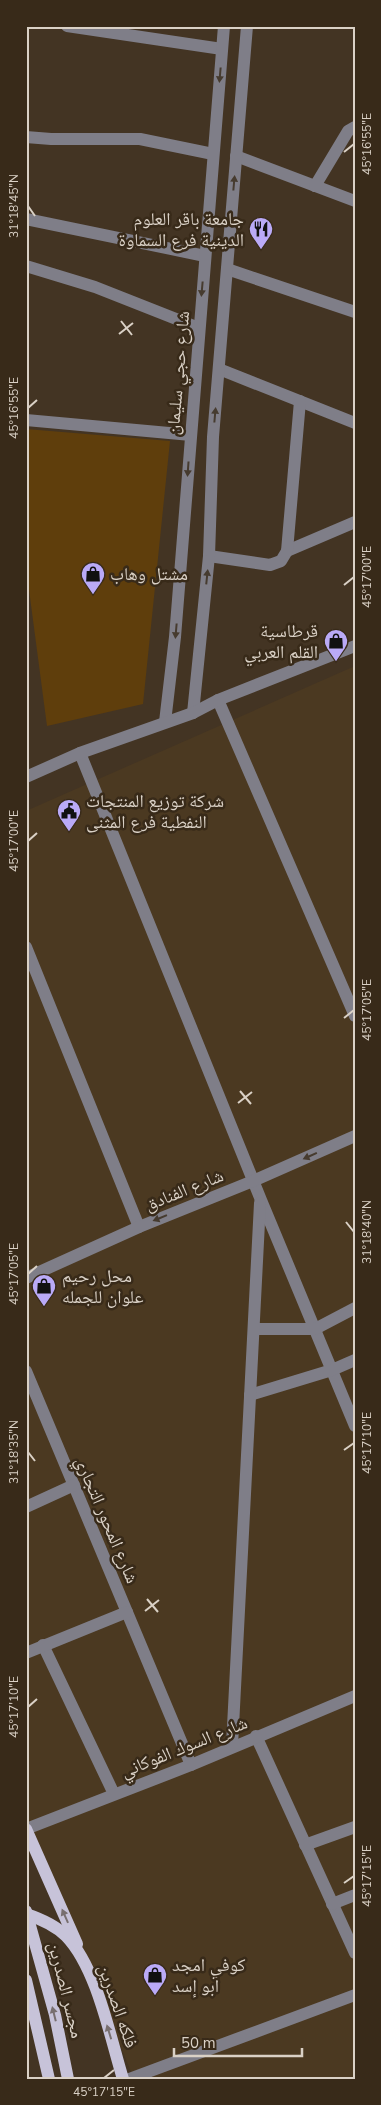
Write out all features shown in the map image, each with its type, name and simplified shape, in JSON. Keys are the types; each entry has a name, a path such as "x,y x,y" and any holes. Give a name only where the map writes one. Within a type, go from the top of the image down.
{"main road":[{"path":"26,1829 92,1976"},
{"path":"26,1848 42,1866"},
{"name":"فلكه الصدرين","path":"26,1913 49,1924 67,1937 78,1951 92,1976 124,2079"},
{"name":"مجسر الصدرين","path":"26,1913 48,1990 68,2079"},
{"name":"مجسر الصدرين","path":"26,1980 49,2079"}],"street":[{"path":"67,26 96,28 222,49"},
{"name":"شارع حجي سليمان","path":"164,722 175,637 224,26"},
{"path":"193,713 209,556 213,437 247,26"},
{"path":"315,186 348,131 355,127"},
{"path":"26,137 51,140 140,139 213,154"},
{"path":"236,156 355,201"},
{"path":"26,219 205,256"},
{"path":"26,266 95,287 199,328"},
{"path":"227,269 355,312"},
{"path":"219,369 355,423"},
{"path":"209,556 270,565 281,561 287,552 300,401"},
{"path":"26,420 191,435"},
{"path":"287,552 355,522"},
{"path":"26,777 80,753 193,713 218,700 355,646"},
{"path":"218,700 355,1016"},
{"path":"80,753 261,1200 355,1426"},
{"path":"26,947 139,1227"},
{"name":"شارع الفنادق","path":"26,1278 139,1227 254,1181 355,1136"},
{"path":"232,1746 261,1200"},
{"path":"254,1330 315,1329 355,1308"},
{"path":"250,1395 332,1370 355,1360"},
{"name":"شارع المحور التجاري","path":"26,1372 191,1765"},
{"path":"26,1507 74,1485"},
{"path":"26,1653 127,1612"},
{"path":"43,1645 114,1794"},
{"name":"شارع السوك الفوكاني","path":"26,1829 191,1765 232,1746 355,1696"},
{"path":"256,1736 355,1953"},
{"path":"306,1845 355,1827"},
{"path":"332,1904 355,1895"},
{"path":"129,2079 355,1995"}],"shaded area":[{"path":"26,429 170,441 143,704 47,726 26,567"},
{"path":"355,666 355,2079 134,2079 26,1816 26,811"}],"place":[{"name":"جامعة باقر العلوم الدينية فرع السماوة","path":"261,250"},
{"name":"مشتل وهاب","path":"93,595"},
{"name":"قرطاسية القلم العربي","path":"336,662"},
{"name":"شركة توزيع المنتجات النفطية فرع المثنى","path":"69,832"},
{"name":"محل رحيم علوان للجمله","path":"44,1307"},
{"name":"كوفي امجد ابو إسد","path":"155,1996"}]}
